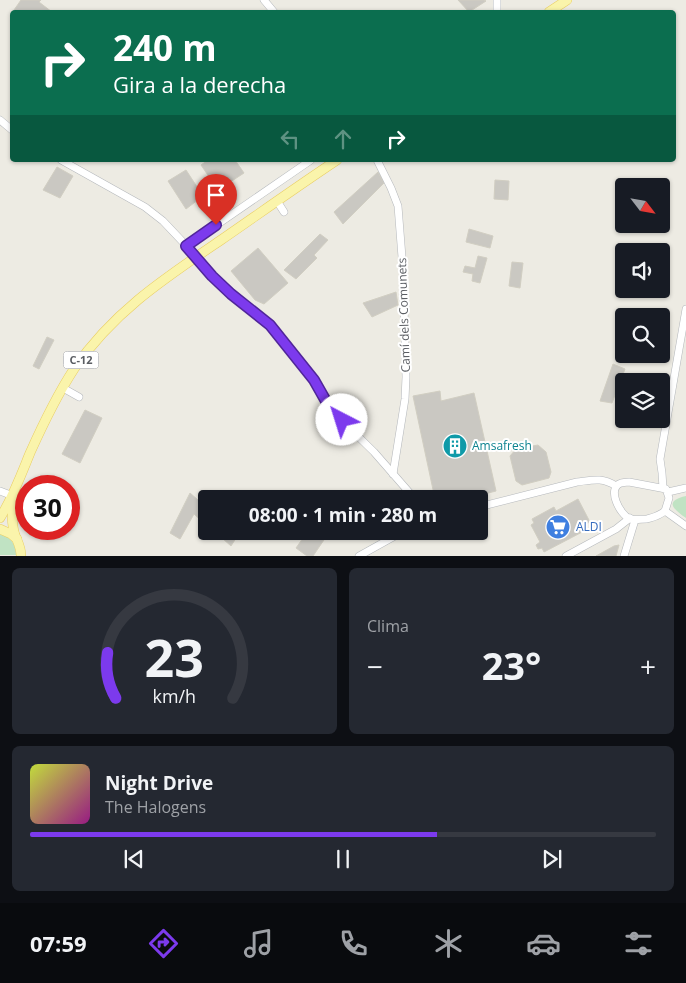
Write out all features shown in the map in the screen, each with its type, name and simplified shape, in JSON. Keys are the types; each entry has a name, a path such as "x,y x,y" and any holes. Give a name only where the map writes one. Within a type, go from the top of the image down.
{"main road":[{"path":"552,10 567,0"},
{"name":"C-12","path":"0,518 14,492 46,418 63,388 84,356 110,324 137,300 196,256 334,162"},
{"name":"C-12","path":"14,492 12,511 15,533"},
{"path":"0,529 15,538"},
{"name":"C-12","path":"17,540 21,554"}],"street":[{"path":"264,0 272,10"},
{"path":"0,120 10,128"},
{"path":"65,162 145,207 163,221 212,276 270,325 314,380 331,410 374,452 407,490"},
{"path":"186,246 308,162"},
{"name":"Camí dels Comunets","path":"378,162 398,206 403,270 406,377 405,399 394,474"},
{"path":"277,201 284,212"},
{"path":"566,556 632,519 656,517 667,508 669,498 665,490 660,459 686,309"},
{"path":"63,388 79,397"},
{"path":"488,505 577,482 607,481 616,486"},
{"path":"632,519 625,516 616,501 614,492 616,486 621,483 629,482 665,490 686,488"},
{"path":"0,491 14,492"},
{"path":"665,511 686,526"},
{"path":"624,556 632,519"},
{"path":"359,556 388,540"}],"green space":[{"path":"686,496 686,518 674,508 673,503 675,500"},
{"path":"0,534 12,542 16,555 0,555"}],"building":[{"path":"21,0 41,0 39,2 49,10 14,10"},
{"path":"458,0 486,1 472,10 467,10"},
{"path":"205,162 236,162 244,173 218,190 201,165"},
{"path":"57,167 73,176 60,198 43,190"},
{"path":"186,170 203,196 186,209 168,181"},
{"path":"378,172 384,183 343,224 334,212"},
{"path":"495,180 509,181 508,200 494,199"},
{"path":"469,229 493,236 490,248 466,242"},
{"path":"320,234 328,240 314,255 317,258 296,279 284,270"},
{"path":"258,248 288,283 264,304 255,300 231,271"},
{"path":"478,256 487,258 480,283 472,281 473,274 463,272 465,266 475,268"},
{"path":"512,262 523,263 520,288 509,286"},
{"path":"396,292 398,305 372,317 363,303"},
{"path":"47,337 54,340 39,369 33,366"},
{"path":"613,364 625,369 623,373 615,373 615,395 612,403 600,401"},
{"name":"Amsafresh","path":"440,391 441,401 474,393 496,491 488,493 488,490 433,490 413,396"},
{"path":"85,410 102,418 80,463 62,454"},
{"path":"538,445 546,452 551,472 549,478 522,485 516,481 510,456 516,449"},
{"path":"190,493 198,500 198,518 194,514 180,539 170,533"},
{"name":"ALDI","path":"578,499 590,522 583,525 586,530 544,552 542,548 538,549 536,545 540,542 531,525 534,523 532,519 554,507 556,511"},
{"path":"224,540 235,540 231,546"},
{"path":"302,540 324,540 313,556 307,556 296,548"},
{"path":"619,545 616,556 596,556 614,546"}],"place":[{"name":"Amsafresh","path":"455,446"},
{"name":"ALDI","path":"558,527"}],"route":[{"path":"216,225 186,246 212,276 231,294 270,325 314,380 331,410 342,420"}]}
